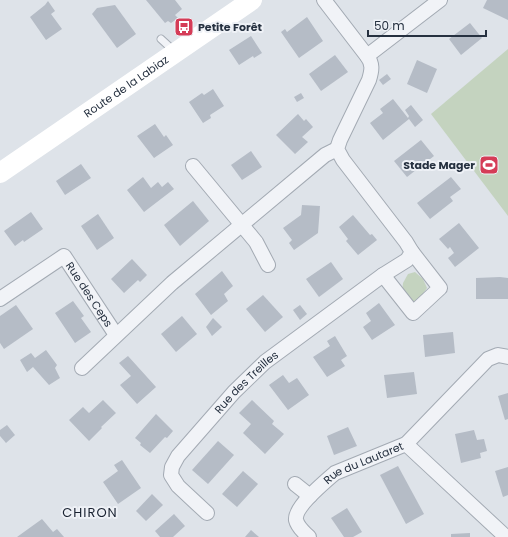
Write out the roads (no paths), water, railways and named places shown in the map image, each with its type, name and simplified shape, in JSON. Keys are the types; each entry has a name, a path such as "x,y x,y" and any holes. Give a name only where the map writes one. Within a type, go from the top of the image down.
{"main road":[{"name":"Route de la Labiaz","path":"0,173 176,53 248,1"}],"street":[{"path":"324,0 370,60 372,69 369,80 337,149 343,160 440,288 413,313 383,276"},
{"path":"367,56 440,0"},
{"name":"Rue des Ceps","path":"82,368 172,283 325,155 337,149"},
{"path":"193,166 256,242 268,265"},
{"name":"Rue des Treilles","path":"207,513 178,486 171,475 172,467 178,456 234,392 265,362 407,260 412,252"},
{"name":"Rue des Ceps","path":"0,299 64,256 116,335"},
{"name":"Rue du Lautaret","path":"309,537 299,528 296,519 297,512 310,496 335,472 406,444 488,359 498,355 508,357"},
{"path":"406,444 506,537"},
{"path":"295,484 310,496"}],"lane":[{"path":"161,39 176,53"}],"place":[{"name":"Petite Forêt","path":"184,27"},
{"name":"Stade Mager","path":"489,165"}],"district":[{"name":"CHIRON","path":"90,512"}]}
